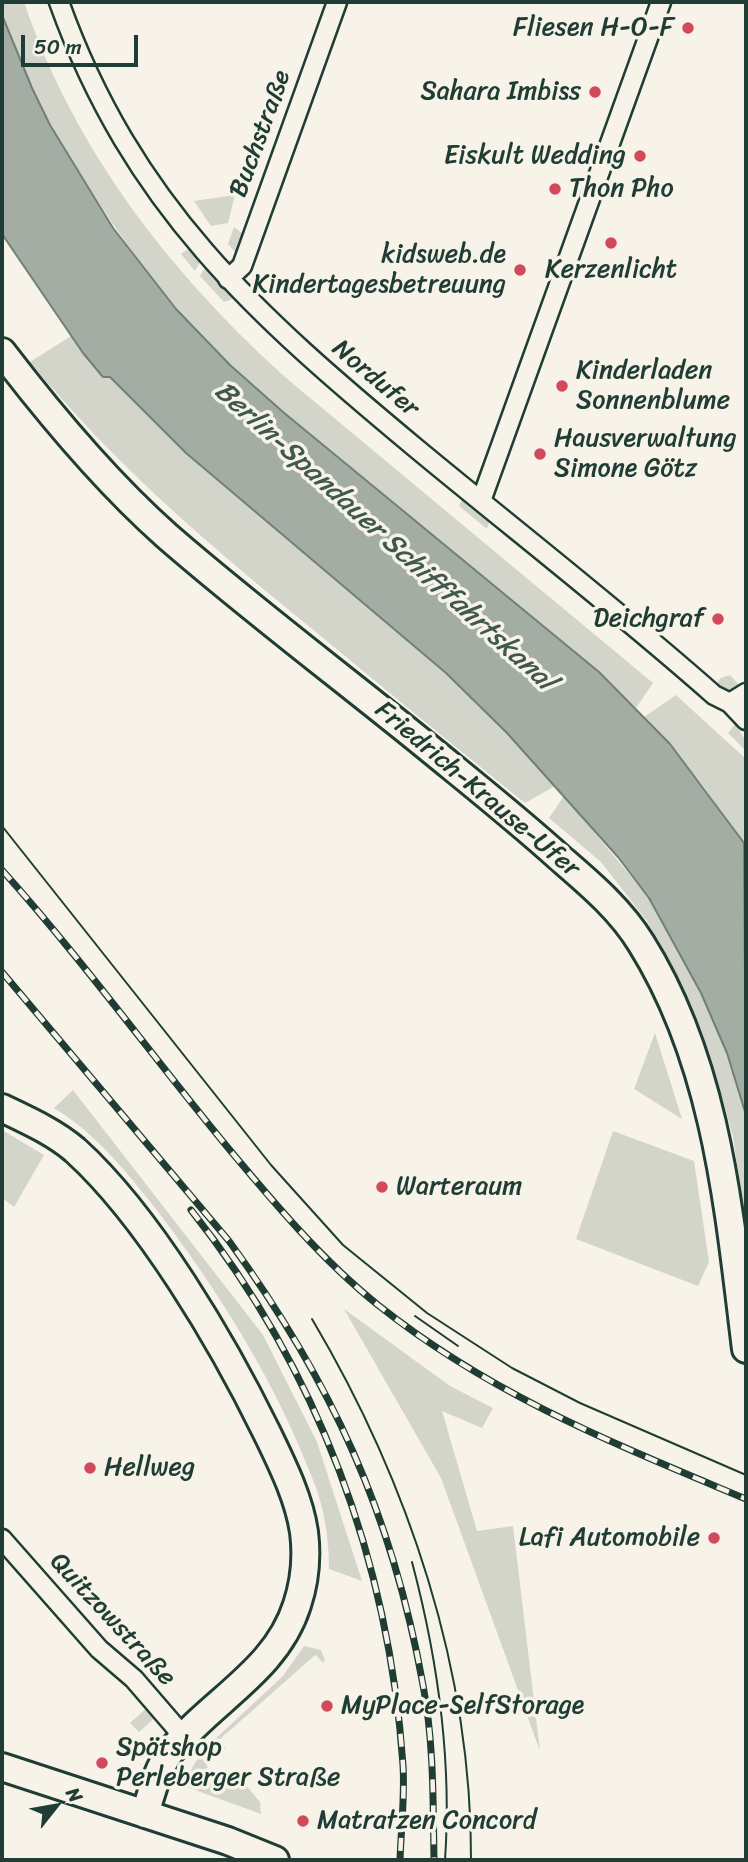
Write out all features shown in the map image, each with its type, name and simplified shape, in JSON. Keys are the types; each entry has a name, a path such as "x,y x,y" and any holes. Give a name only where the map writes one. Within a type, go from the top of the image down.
{"street":[{"name":"Nordufer","path":"59,2 73,40 123,141 152,187 228,279 317,365 714,695 730,703 746,720"},
{"name":"Buchstraße","path":"228,279 242,266 337,2"},
{"path":"481,501 661,2"},
{"name":"Friedrich-Krause-Ufer","path":"2,352 91,458 166,535 527,828 610,903 632,930 678,1019 702,1086 720,1154 746,1349"},
{"path":"730,703 746,693"},
{"path":"2,1108 73,1149 124,1205 165,1260 240,1382 276,1452 299,1510 305,1542 304,1578 286,1632 256,1671 184,1737 159,1770 145,1814"},
{"name":"Quitzowstraße","path":"2,1539 99,1649 134,1679 184,1737"},
{"path":"9,1770 275,1860"}],"shaded area":[{"path":"2,2 24,2 45,57 71,111 100,161 169,257 208,301 292,383 653,683 636,708 599,672 279,408 235,370 194,329 129,247 52,127 15,55 8,36"},
{"path":"235,195 228,223 211,226 194,201"},
{"path":"234,227 242,233 236,253 228,244"},
{"path":"188,249 200,262 195,271 181,254"},
{"path":"205,267 235,298 224,302 200,276"},
{"path":"71,336 103,377 110,377 186,453 446,673 507,733 555,786 525,803 273,597 164,502 95,435 30,362"},
{"path":"463,497 490,519 487,529 459,506"},
{"path":"730,675 740,686 729,694 714,686 721,678"},
{"path":"676,695 746,759 746,847 704,787 644,717"},
{"path":"735,724 746,741 746,751 728,733"},
{"path":"564,796 649,898 701,993 727,1053 746,1115 746,1229 733,1137 701,1030 677,976 647,921 601,862 549,818"},
{"path":"655,1033 682,1119 634,1089"},
{"path":"73,1090 263,1335 317,1442 362,1581 329,1569 326,1527 315,1485 300,1447 264,1374 223,1304 176,1236 130,1177 95,1139 54,1108"},
{"path":"2,1130 44,1155 14,1207 2,1198"},
{"path":"613,1131 694,1161 709,1262 698,1286 576,1239"},
{"path":"344,1309 450,1386 493,1408 482,1428 442,1411 477,1531 513,1526 540,1751 441,1478"},
{"path":"304,1646 321,1650 325,1660 323,1663 316,1655 313,1657 219,1740 226,1748 223,1751 214,1740 283,1676"},
{"path":"149,1706 157,1716 139,1732 130,1723"},
{"path":"208,1746 219,1757 217,1759 210,1751 202,1758 208,1767 202,1773 220,1792 238,1776 260,1802 261,1814 184,1786 194,1764"}],"water":[{"name":"Berlin-Spandauer Schifffahrtskanal","path":"2,15 50,125 113,228 176,309 230,365 283,412 599,672 670,744 744,843 746,1115 727,1053 701,993 649,898 618,857 507,733 446,673 186,453 110,377 103,377 83,353 2,234"}],"tram line":[{"path":"2,826 271,1165 343,1245 427,1313 512,1368 580,1403 746,1475"},
{"path":"415,1316 458,1346"},
{"path":"312,1319 377,1445 405,1511 428,1579 460,1718 468,1789 471,1860"},
{"path":"412,1562 429,1636 441,1710 446,1785 445,1860"}],"railway":[{"path":"2,870 264,1190 318,1250 357,1288 421,1337 510,1391 602,1437 746,1499"},
{"path":"2,972 229,1241 298,1345 353,1451 394,1563 423,1685 432,1772 434,1860"},
{"path":"191,1210 236,1271 276,1336 310,1402 339,1471 363,1542 382,1615 395,1689 403,1765 400,1860"}],"place":[{"name":"Fliesen H-O-F","path":"688,28"},
{"name":"Sahara Imbiss","path":"595,92"},
{"name":"Eiskult Wedding","path":"640,156"},
{"name":"Thon Pho","path":"555,189"},
{"name":"Kerzenlicht","path":"611,243"},
{"name":"kidsweb.de Kindertagesbetreuung","path":"520,270"},
{"name":"Kinderladen Sonnenblume","path":"562,386"},
{"name":"Hausverwaltung Simone Götz","path":"540,454"},
{"name":"Deichgraf","path":"718,619"},
{"name":"Warteraum","path":"382,1187"},
{"name":"Hellweg","path":"90,1468"},
{"name":"Lafi Automobile","path":"714,1538"},
{"name":"MyPlace-SelfStorage","path":"327,1706"},
{"name":"Spätshop Perleberger Straße","path":"102,1763"},
{"name":"Matratzen Concord","path":"303,1821"}]}
